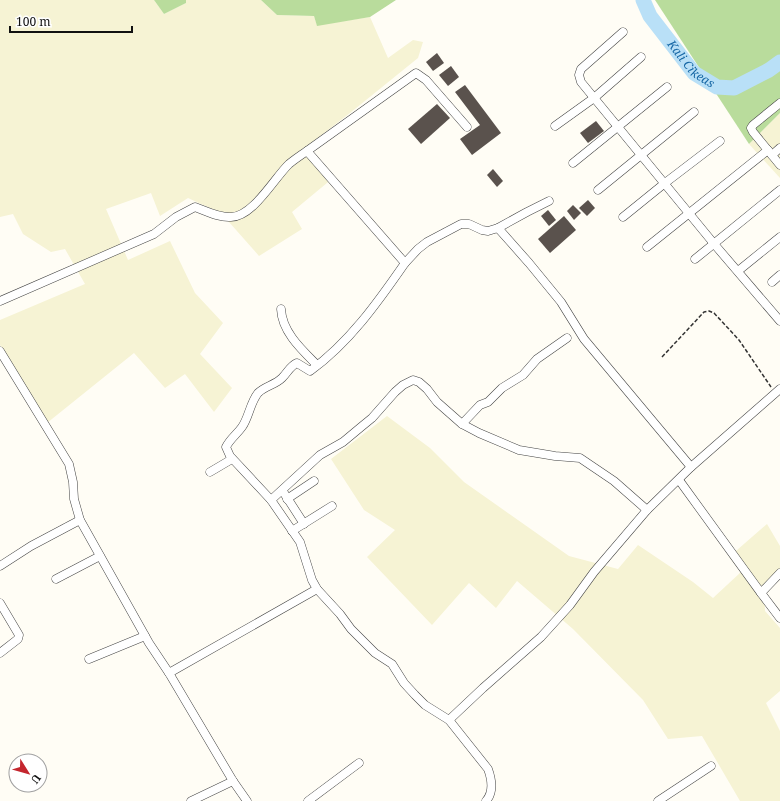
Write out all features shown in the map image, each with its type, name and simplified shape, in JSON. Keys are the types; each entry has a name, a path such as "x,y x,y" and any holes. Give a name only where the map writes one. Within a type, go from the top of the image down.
{"street":[{"path":"623,32 582,69 580,76 582,82 780,321"},
{"path":"555,126 594,98 641,57"},
{"path":"0,301 154,234 176,217 196,207 220,216 232,217 243,214 258,201 289,164 416,73 426,80 467,127"},
{"path":"573,163 668,87"},
{"path":"780,103 751,128 752,132 780,165"},
{"path":"598,190 694,112"},
{"path":"623,218 665,183 720,141"},
{"path":"647,247 689,213 770,152 780,148"},
{"path":"307,151 405,263"},
{"path":"695,260 780,190"},
{"path":"486,801 491,790 488,769 450,720 425,704 415,695 404,683 392,664 375,653 351,629 340,614 317,590 312,580 300,542 271,500 232,459 226,447 244,423 259,392 282,378 291,366 297,362 309,371 337,348 362,322 405,263 427,242 461,224 468,224 488,231 498,228 549,201"},
{"path":"498,228 561,302 584,339 692,467"},
{"path":"738,271 780,237"},
{"path":"772,282 780,275"},
{"path":"281,309 284,326 301,348 317,365"},
{"path":"462,424 480,405 488,402 502,388 523,375 537,359 567,338"},
{"path":"0,351 69,464 73,482 74,499 80,520 145,636 169,673 233,781 247,801"},
{"path":"271,500 320,455 343,442 372,418 395,392 403,385 413,380 419,382 427,389 437,402 462,424 520,450 555,456 580,458 614,481 647,510"},
{"path":"450,720 483,688 541,637 570,605 594,572 647,510 692,467 778,391"},
{"path":"210,472 232,459"},
{"path":"679,480 780,618"},
{"path":"304,524 286,496 314,481"},
{"path":"292,531 332,506"},
{"path":"0,566 31,546 80,520"},
{"path":"56,579 100,556"},
{"path":"761,593 780,573"},
{"path":"169,673 317,590"},
{"path":"0,603 19,635 18,639 0,653"},
{"path":"89,659 145,636"},
{"path":"308,801 359,764"},
{"path":"658,801 711,766"},
{"path":"190,801 233,781"}],"path":[{"path":"662,357 704,312 709,311 714,313 739,340 778,391"}],"shaded area":[{"path":"0,0 154,0 164,14 186,3 186,0 261,0 277,15 314,16 317,25 370,17 388,58 413,40 423,42 418,58 306,147 333,178 292,212 302,229 259,256 221,213 188,198 160,216 151,193 106,209 128,260 170,241 195,293 223,323 200,354 232,388 214,412 185,374 165,388 134,353 47,423 0,345 0,320 85,284 65,249 51,252 23,234 13,214 0,217"},
{"path":"780,113 780,178 749,144"},
{"path":"387,416 430,448 464,482 569,556 618,569 638,545 693,582 713,598 741,572 729,557 767,524 780,546 780,570 764,588 765,611 780,628 780,691 766,703 780,731 780,801 740,801 702,736 668,739 643,700 573,629 517,581 496,608 469,583 432,625 367,557 395,530 364,510 331,459"}],"green space":[{"path":"154,0 186,0 186,3 164,14"},
{"path":"261,0 396,0 370,17 317,26 314,16 277,15"},
{"path":"655,0 780,0 780,113 749,144"}],"building":[{"path":"437,53 444,63 433,71 426,62"},
{"path":"451,66 459,77 448,86 439,75"},
{"path":"465,85 501,133 472,155 460,139 480,125 455,92"},
{"path":"437,104 450,118 421,144 408,129"},
{"path":"596,121 604,131 588,143 580,133"},
{"path":"493,169 503,181 497,187 487,175"},
{"path":"588,200 595,208 587,216 579,208"},
{"path":"573,205 581,213 574,220 567,211"},
{"path":"548,210 556,220 549,226 541,216"},
{"path":"564,216 576,230 550,253 538,239"}],"waterway":[{"name":"Kali Cikeas","path":"643,0 650,16 694,73 717,87 734,88 769,70 780,62"}]}
